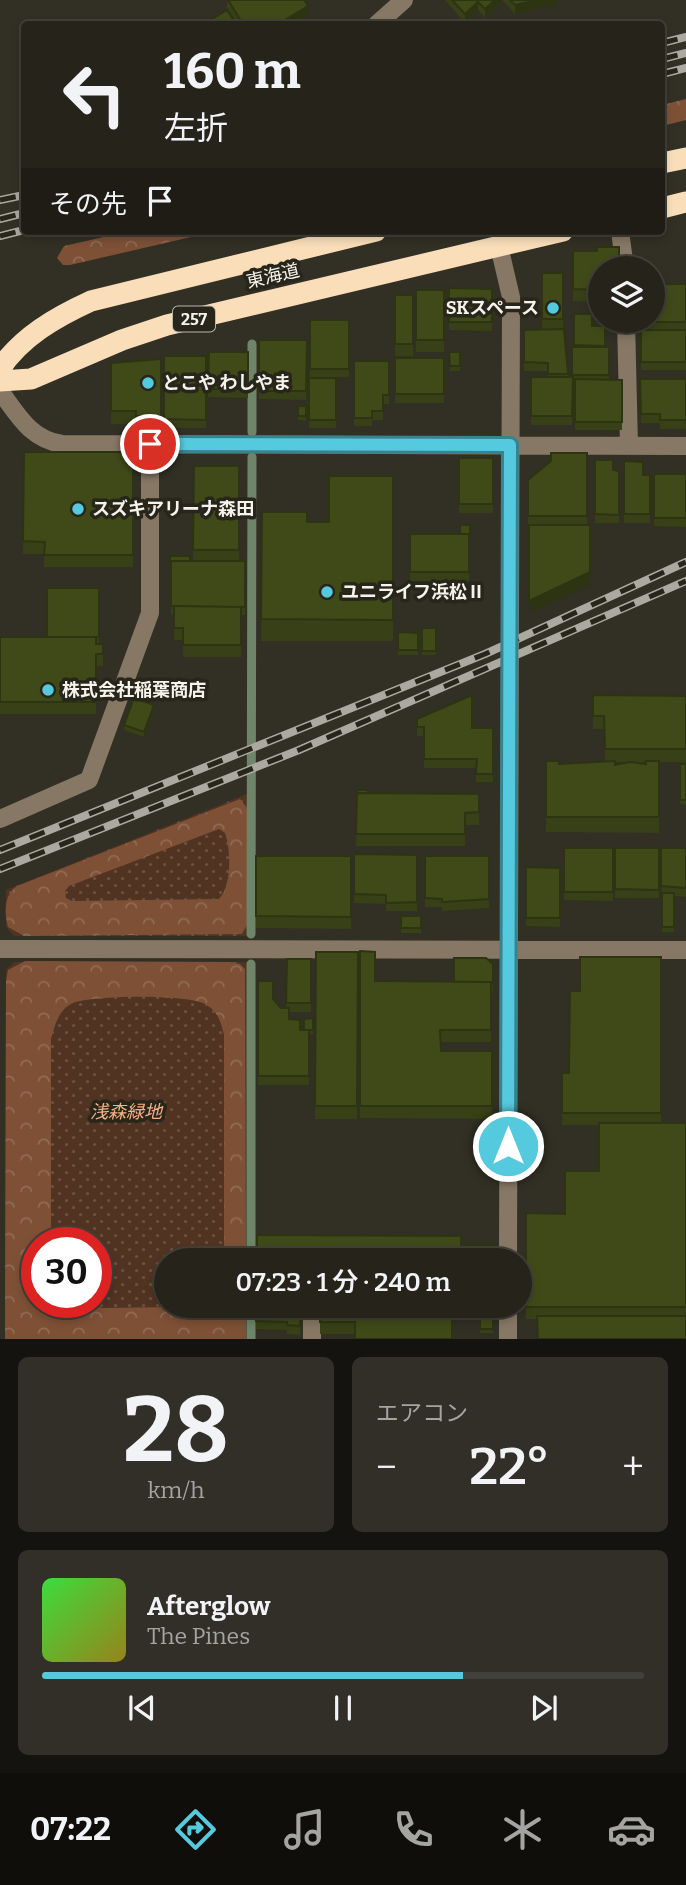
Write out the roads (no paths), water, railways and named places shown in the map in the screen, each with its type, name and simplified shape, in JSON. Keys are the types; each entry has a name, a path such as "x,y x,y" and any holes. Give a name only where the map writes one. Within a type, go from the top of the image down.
{"highway":[{"path":"665,162 686,158"},
{"path":"665,207 686,202"},
{"name":"東海道","path":"0,369 11,353 29,337 70,311 92,301 360,235"},
{"name":"東海道","path":"0,381 31,379 122,340 167,325 546,235"}],"street":[{"path":"380,21 404,0"},
{"path":"621,235 623,256"},
{"path":"499,246 511,297 508,1248"},
{"path":"626,333 629,446"},
{"path":"0,391 30,431 51,442 686,446"},
{"path":"0,819 89,780 150,613 150,444"},
{"path":"0,949 686,950"},
{"path":"508,1318 508,1339"},
{"path":"312,1319 312,1339"}],"waterway":[{"path":"252,344 252,432"},
{"path":"251,934 252,457"},
{"path":"251,964 251,1248"},
{"path":"251,1318 251,1339"}],"railway":[{"path":"665,42 686,37"},
{"path":"665,58 686,53"},
{"path":"665,73 686,68"},
{"path":"0,200 21,196"},
{"path":"0,219 21,214"},
{"path":"0,236 21,231"},
{"path":"0,850 485,654 686,562"},
{"path":"0,869 299,750 686,581"}],"place":[{"name":"SKスペース","path":"553,308"},
{"name":"とこや わしやま","path":"148,383"},
{"name":"スズキアリーナ森田","path":"78,509"},
{"name":"ユニライフ浜松Ⅱ","path":"327,592"},
{"name":"株式会社稲葉商店","path":"48,690"}],"park label":[{"name":"浅森緑地","path":"126,1112"}]}
